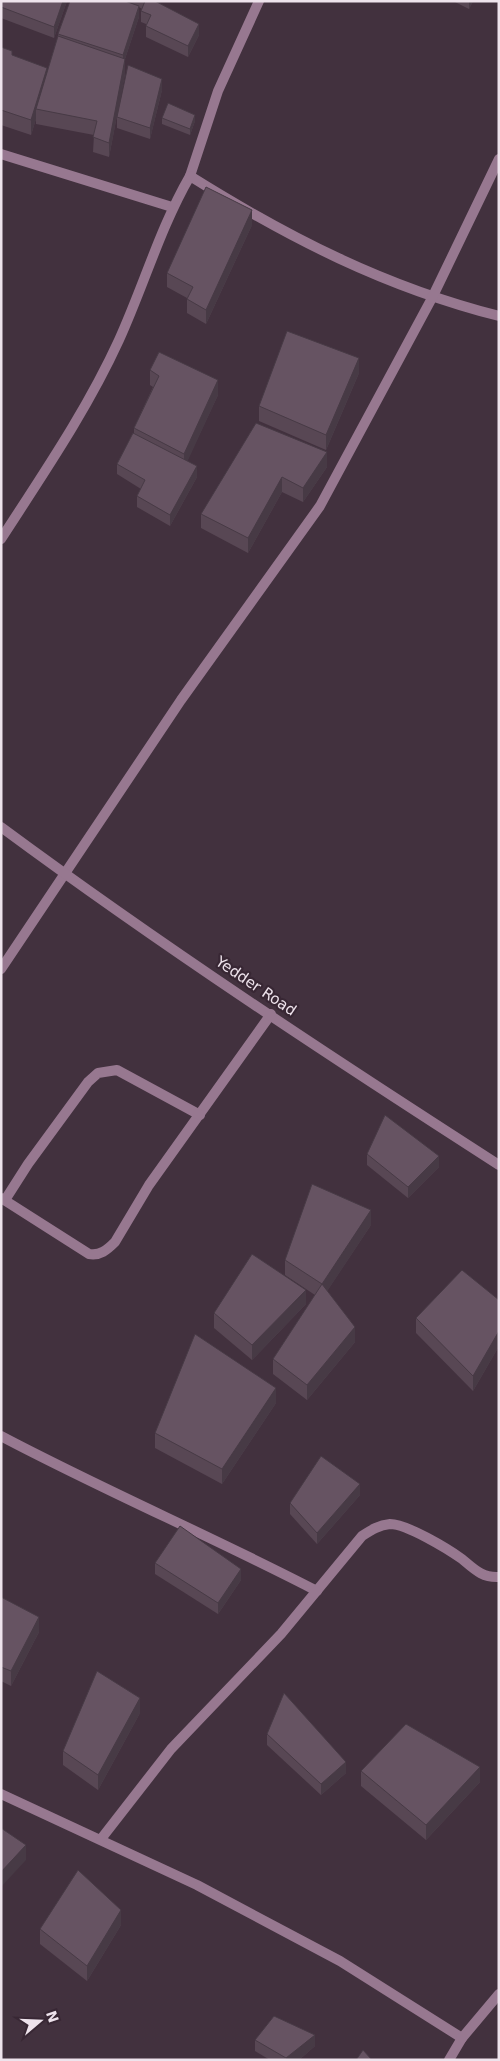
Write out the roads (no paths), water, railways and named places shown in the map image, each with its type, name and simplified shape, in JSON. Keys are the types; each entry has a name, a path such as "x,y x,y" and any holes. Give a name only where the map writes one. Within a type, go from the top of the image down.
{"street":[{"path":"1,539 67,438 119,340 172,207 190,176 218,91 260,1"},
{"path":"1,154 172,207"},
{"path":"1,969 181,700 320,506 432,298 499,159"},
{"path":"190,176 304,242 362,271 432,298 499,316"},
{"name":"Yedder Road","path":"1,826 64,873 271,1014 499,1165"},
{"path":"200,1116 116,1070 98,1074 88,1082 3,1199 88,1254 101,1253 115,1242 149,1186 200,1116 271,1014"},
{"path":"1,1436 113,1493 237,1550 317,1591"},
{"path":"101,1839 170,1749 281,1634 362,1536 377,1526 401,1525 489,1577 499,1577"},
{"path":"1,1794 197,1885 340,1961 462,2038"},
{"path":"449,2060 462,2038 499,1994"}]}
